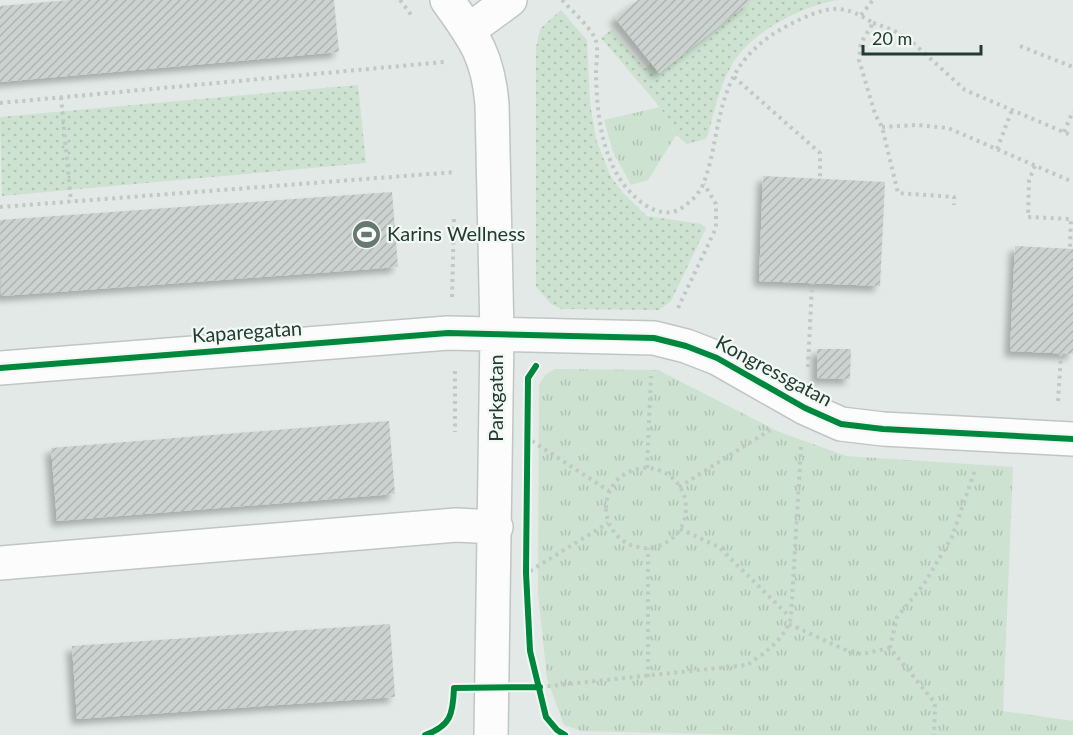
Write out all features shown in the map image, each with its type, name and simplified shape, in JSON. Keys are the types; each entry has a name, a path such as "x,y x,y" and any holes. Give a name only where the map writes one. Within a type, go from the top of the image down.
{"street":[{"name":"Parkgatan","path":"447,0 469,30 488,67 492,104 496,334 496,527 491,735"},
{"path":"469,30 510,0"},
{"name":"Kaparegatan","path":"0,368 448,333 496,334"},
{"name":"Kongressgatan","path":"496,334 654,338 686,346 717,358 805,408 841,424 883,429 1073,439"},
{"path":"0,563 456,525 496,527"}],"path":[{"path":"400,0 417,22"},
{"path":"562,0 595,39 597,103 603,137 615,172 627,188 651,209 664,213 676,210 688,203 704,183 721,110 734,77 745,59 762,42 787,25 826,8 844,9 893,30 911,41 965,90 1073,136"},
{"path":"861,15 873,0"},
{"path":"873,23 861,43 859,60 882,126 898,193 954,198 954,205"},
{"path":"1020,46 1073,67"},
{"path":"439,54 447,70"},
{"path":"0,103 445,62"},
{"path":"734,77 820,153 820,179"},
{"path":"61,98 71,202"},
{"path":"997,149 1012,110"},
{"path":"1064,132 1073,111"},
{"path":"882,126 948,128 1073,182"},
{"path":"455,184 456,162"},
{"path":"1035,166 1029,180 1028,218 1071,219 1070,249"},
{"path":"0,207 456,172"},
{"path":"674,316 716,228 716,204 704,183"},
{"path":"452,301 455,207"},
{"path":"808,372 812,284"},
{"path":"1058,405 1061,354"},
{"path":"647,468 651,375"},
{"path":"679,487 772,429"},
{"path":"529,440 609,491"},
{"path":"540,687 747,665 762,656 789,624 791,617 801,445"},
{"path":"647,468 665,474 679,487 686,504 685,517 680,529 662,546 648,548 635,547 622,541 608,523 606,504 609,491 617,480 628,472 647,468"},
{"path":"890,648 897,617 924,584 952,537 963,511 975,468"},
{"path":"526,573 608,523"},
{"path":"680,529 719,547 791,617"},
{"path":"648,548 648,677"},
{"path":"789,624 848,651 862,654 890,648"},
{"path":"890,648 935,702 934,735"}],"green space":[{"path":"752,0 840,0 800,11 772,26 749,44 728,71 716,103 708,135 705,139 687,144 676,135 660,107 601,38 612,29 645,69 651,63 660,73"},
{"path":"561,10 587,40 590,103 596,139 610,175 622,192 647,216 701,224 706,228 671,301 659,310 562,309 551,304 536,287 536,48 540,29"},
{"path":"358,85 366,163 2,196 0,117"},
{"path":"660,107 676,135 648,180 631,185 613,152 604,120"},
{"path":"555,369 658,370 777,431 846,456 1013,467 1003,711 1073,721 1073,735 745,735 581,731 564,725 547,679 538,593 539,385 545,375"}],"building":[{"path":"70,0 334,0 339,52 0,82 0,6"},
{"path":"638,0 752,0 659,73 615,18"},
{"path":"763,176 885,182 880,286 759,281"},
{"path":"392,192 398,267 1,296 0,220"},
{"path":"1015,246 1073,249 1073,354 1010,351"},
{"path":"817,349 851,349 850,379 817,378"},
{"path":"389,421 395,494 57,521 51,448"},
{"path":"390,624 395,697 77,719 72,646"}],"cycle path":[{"path":"0,368 448,333 654,338 686,346 717,358 805,408 841,424 883,429 1073,439"},
{"path":"536,366 528,378 526,573 530,651 546,717 557,730 565,735"},
{"path":"425,735 440,728 449,718 453,705 454,688 540,687"}],"place":[{"name":"Karins Wellness","path":"366,234"}]}
